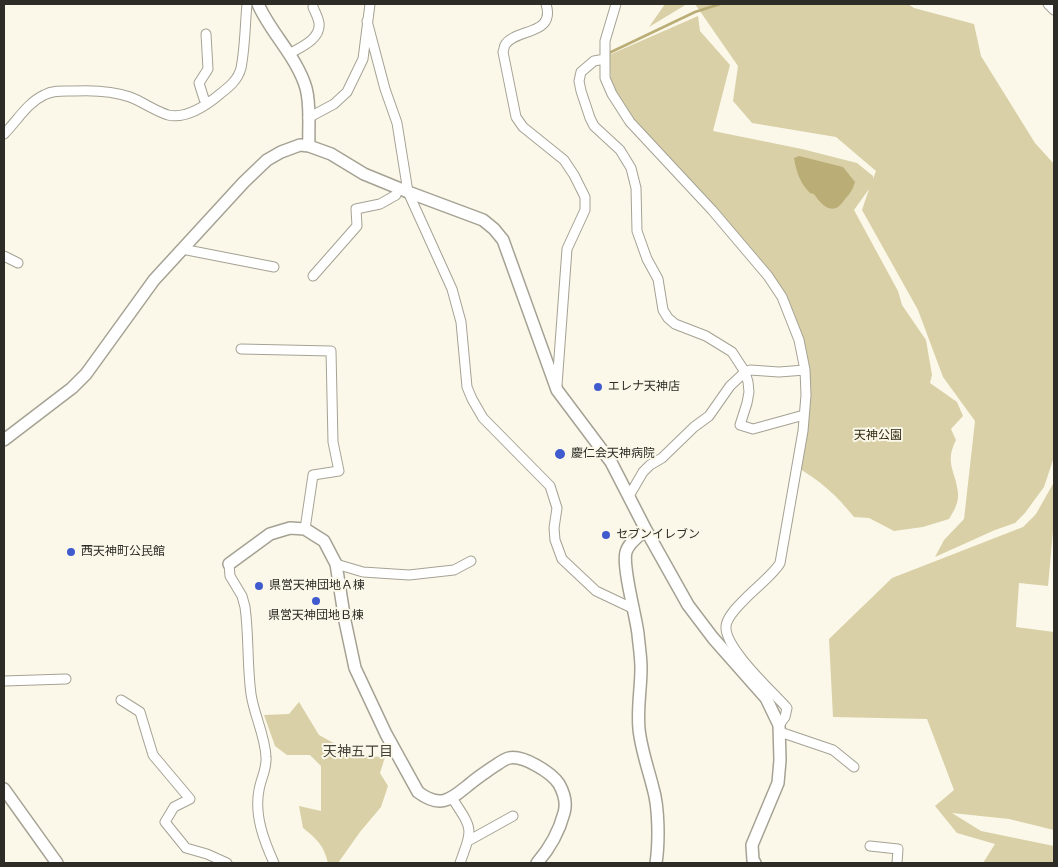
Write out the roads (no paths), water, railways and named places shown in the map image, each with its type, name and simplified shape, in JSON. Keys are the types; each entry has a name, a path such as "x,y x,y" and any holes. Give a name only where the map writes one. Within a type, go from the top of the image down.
{"street":[{"path":"4,134 31,104 44,95 56,91 85,90 116,93 132,97 170,115 184,114 208,103 236,80 240,69 247,4"},
{"path":"258,4 289,54 305,86 308,98 309,146"},
{"path":"308,118 334,104 347,92 363,59 370,4"},
{"path":"546,4 547,9 544,23 540,27 513,38 505,44 503,52 516,117 523,127 564,160 585,196 585,210 567,249 557,390"},
{"path":"616,4 606,35 605,78 612,94 630,122 712,210 768,276 782,297 799,340 805,370 803,431 780,563 734,610 726,625 727,636 736,651 787,708 780,728 778,783 752,845 755,863"},
{"path":"1048,4 1054,10"},
{"path":"289,54 312,40 317,34 319,23 313,7"},
{"path":"367,21 385,89 397,123 403,190 452,289 460,322 467,387 472,399 483,418 550,486 557,508 554,528 555,540 562,558 596,592 634,609"},
{"path":"206,34 208,69 198,83 204,99 208,103"},
{"path":"605,59 594,61 581,72 581,91 594,126 620,150 631,168 636,188 638,231 644,251 658,280 663,310 675,324 706,336 732,352 745,372 748,382 747,403 740,425 753,428 804,415"},
{"path":"4,440 58,399 82,378 149,287 244,182 267,160 280,152 300,145 309,146 331,154 364,174 483,220 494,229 503,240 557,390 611,462 688,606 713,638 766,698 780,728 832,750 854,767"},
{"path":"313,276 357,226 356,209 380,204 403,190"},
{"path":"182,249 274,267"},
{"path":"4,256 18,263"},
{"path":"241,349 331,352 333,442 339,471 313,475 305,529"},
{"path":"629,496 643,472 662,458 694,427 709,416 730,386 745,372 750,370 779,372 805,370"},
{"path":"274,863 261,831 258,809 259,790 265,774 266,758 265,746 251,695 245,607 242,596 230,576 229,564 270,534 290,528 305,529 324,541 336,564 355,668 386,734 418,792 426,798 436,801 452,798 507,758 519,758 547,773 558,783 565,799 566,807 552,844 537,863"},
{"path":"646,530 630,544 625,553 641,668 638,701 639,727 656,803 658,851 656,863"},
{"path":"336,564 363,572 408,576 454,570 471,561"},
{"path":"4,681 66,680"},
{"path":"120,700 140,712 153,755 190,799 174,807 165,822 186,848 227,863"},
{"path":"4,788 57,863"},
{"path":"452,798 469,823 468,841 460,863"},
{"path":"468,841 513,816"},
{"path":"870,846 898,849 897,863"}],"waterway":[{"path":"609,53 695,12 720,4"}],"place":[{"name":"エレナ天神店","path":"598,387"},
{"name":"慶仁会天神病院","path":"560,454"},
{"name":"セブンイレブン","path":"606,535"},
{"name":"西天神町公民館","path":"71,552"},
{"name":"県営天神団地Ａ棟","path":"259,586"},
{"name":"県営天神団地Ｂ棟","path":"316,601"}],"district":[{"name":"天神五丁目","path":"358,752"}],"park label":[{"name":"天神公園","path":"878,436"}]}
